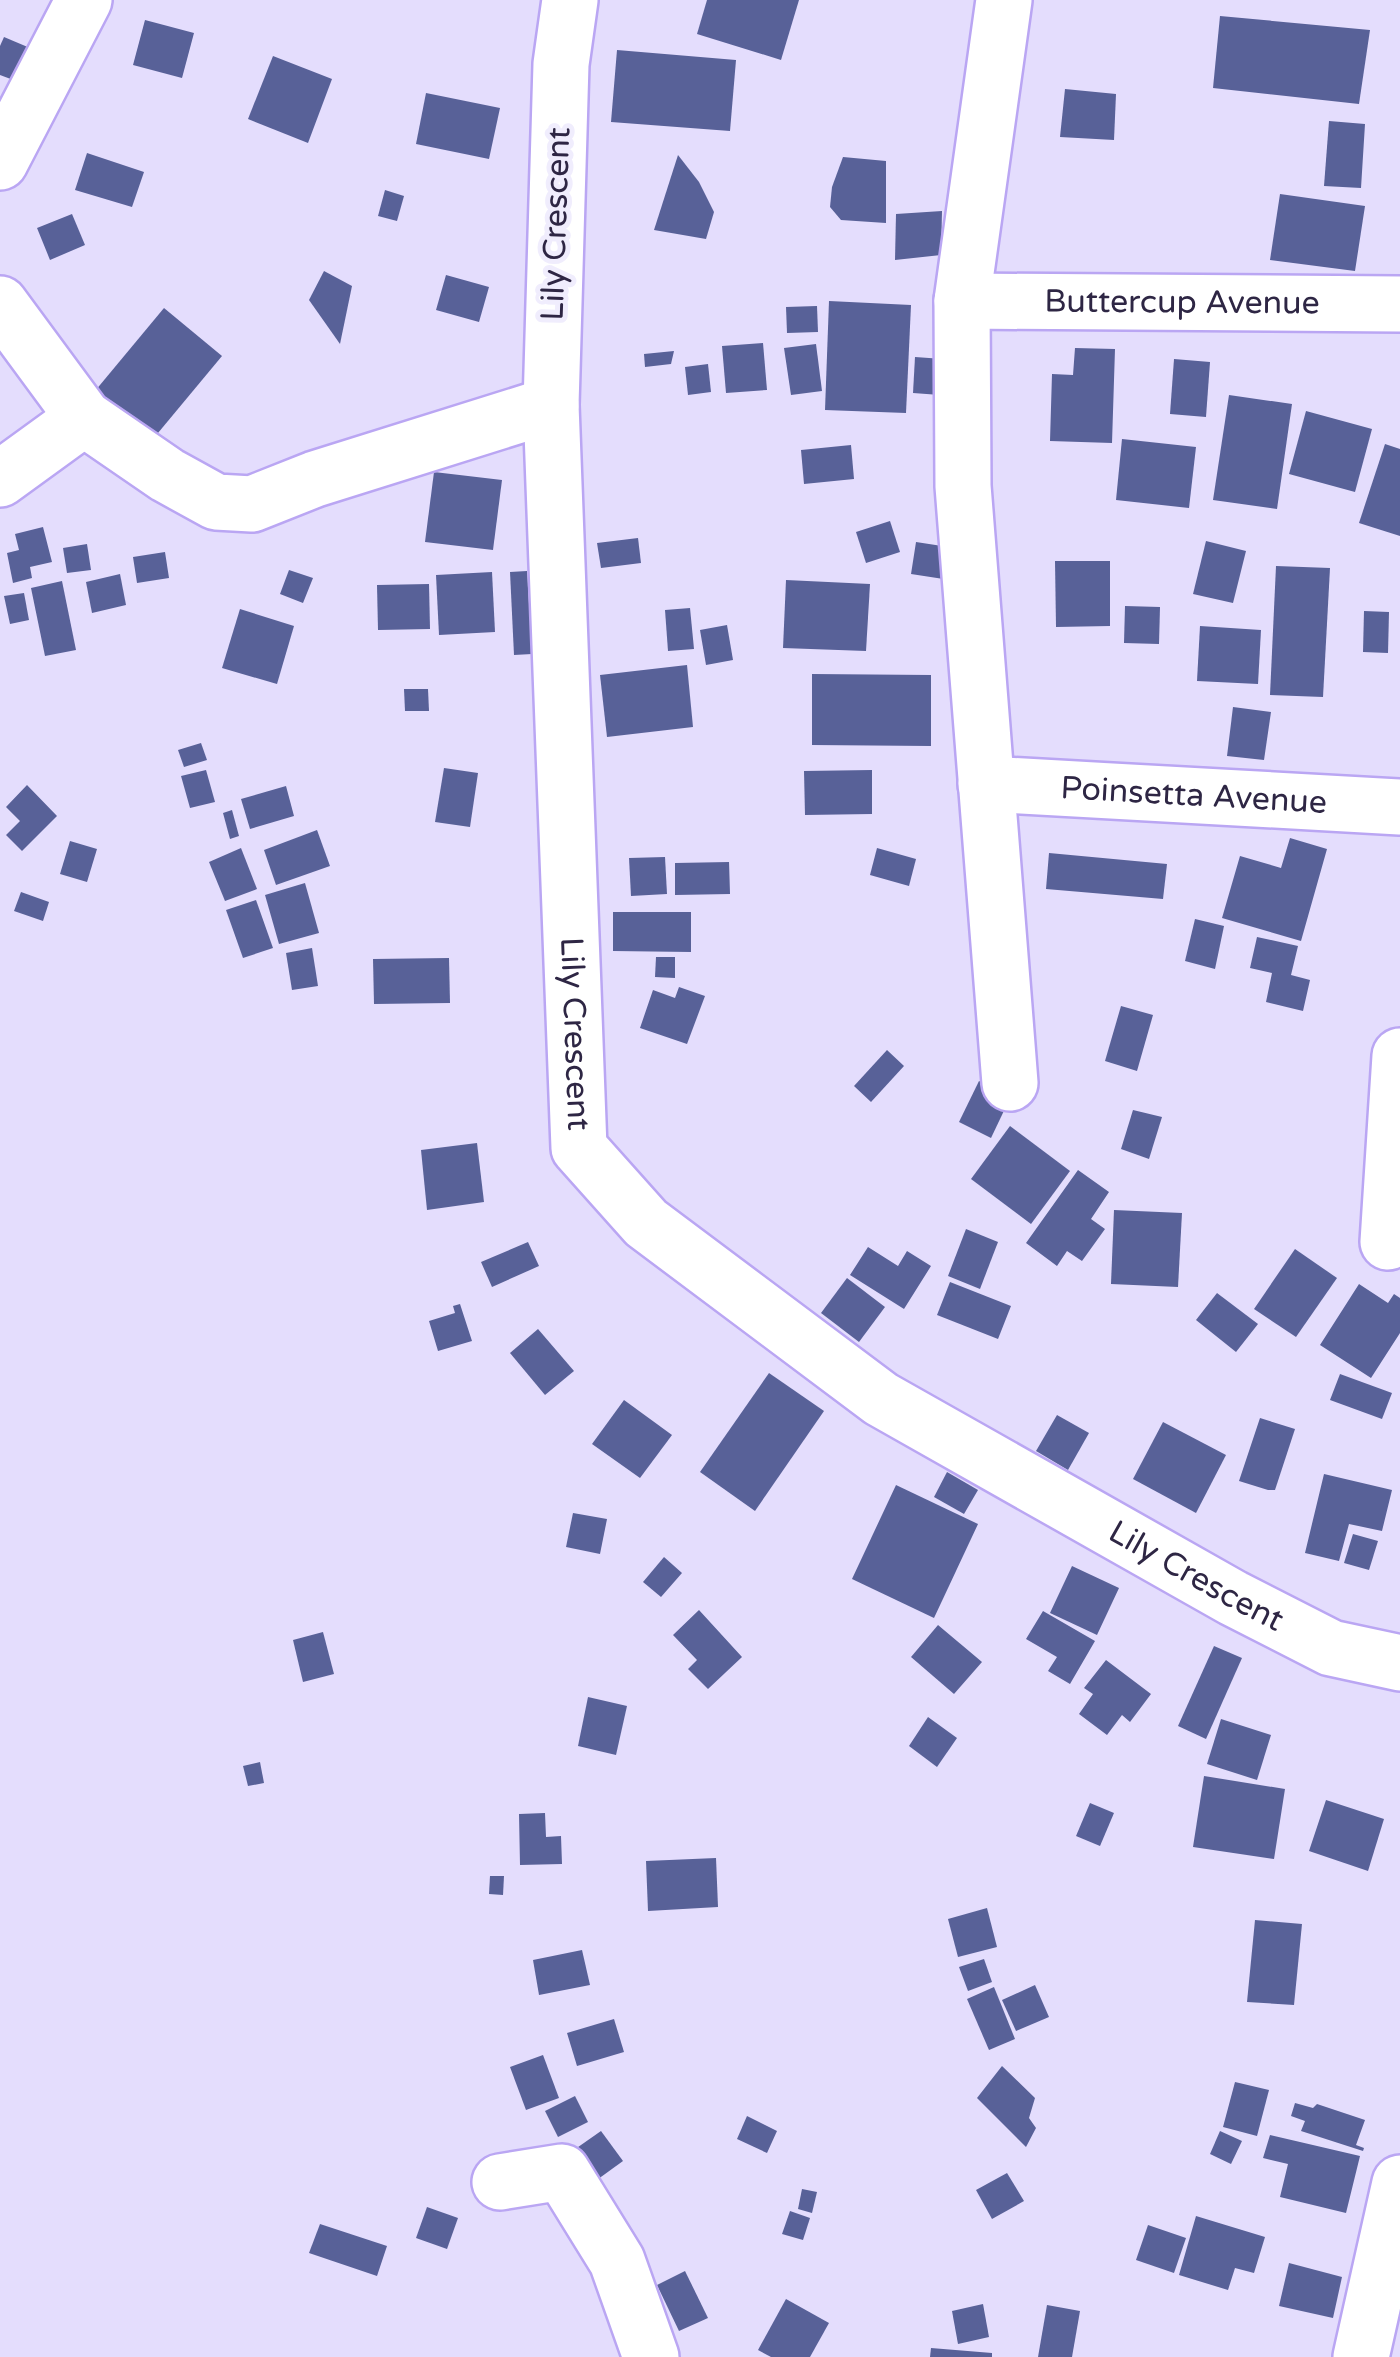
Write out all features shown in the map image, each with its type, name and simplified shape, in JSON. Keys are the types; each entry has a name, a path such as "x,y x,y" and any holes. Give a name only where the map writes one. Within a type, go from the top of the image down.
{"street":[{"path":"0,162 84,0"},
{"name":"Lily Crescent","path":"570,0 561,64 551,405 579,1148 646,1224 881,1399 1314,1640 1331,1648 1400,1663"},
{"path":"1004,0 962,301 962,486 1010,1083"},
{"name":"Buttercup Avenue","path":"962,301 1399,292"},
{"path":"0,304 84,418 167,475 216,502 252,504 315,478 551,405"},
{"path":"0,479 84,418"},
{"name":"Poinsetta Avenue","path":"986,784 1400,807"},
{"path":"1388,1242 1400,1056"},
{"path":"500,2182 562,2172 616,2260 651,2357"},
{"path":"1361,2357 1400,2183"}],"building":[{"path":"707,0 799,0 781,60 697,34"},
{"path":"1220,16 1370,30 1359,104 1213,88"},
{"path":"145,20 194,33 182,78 133,65"},
{"path":"4,37 30,48 16,81 0,75 0,46"},
{"path":"617,50 736,60 730,131 611,122"},
{"path":"273,56 332,79 308,143 248,119"},
{"path":"1065,89 1116,94 1114,140 1060,137"},
{"path":"426,93 500,108 489,159 416,144"},
{"path":"1329,121 1365,124 1361,188 1324,186"},
{"path":"87,153 144,172 132,207 75,190"},
{"path":"678,155 699,182 714,212 706,239 654,230"},
{"path":"843,157 886,161 886,223 841,220 830,207 832,187"},
{"path":"385,190 404,196 397,221 378,216"},
{"path":"1280,194 1365,206 1355,271 1270,260"},
{"path":"942,211 941,255 895,260 896,214"},
{"path":"72,214 85,245 50,260 37,228"},
{"path":"324,271 352,286 340,344 309,300"},
{"path":"446,275 489,287 479,322 436,310"},
{"path":"829,301 911,305 906,413 825,410"},
{"path":"817,306 818,332 787,333 786,307"},
{"path":"164,308 222,356 148,445 90,397"},
{"path":"763,343 767,390 726,393 722,346"},
{"path":"816,344 822,391 791,395 784,348"},
{"path":"1075,348 1115,349 1112,443 1050,441 1052,374 1073,375"},
{"path":"674,351 671,364 645,367 644,354"},
{"path":"915,357 943,359 940,395 913,393"},
{"path":"1174,359 1210,362 1206,417 1170,414"},
{"path":"708,364 711,392 688,395 685,367"},
{"path":"1229,395 1292,404 1277,509 1213,500"},
{"path":"1306,411 1372,429 1355,492 1289,474"},
{"path":"1122,439 1196,447 1189,508 1116,500"},
{"path":"1385,444 1400,449 1400,536 1359,523"},
{"path":"851,445 854,479 804,484 801,450"},
{"path":"434,472 502,480 493,550 425,542"},
{"path":"890,521 900,552 866,563 856,532"},
{"path":"43,527 52,562 30,567 32,578 13,583 7,553 19,550 15,534"},
{"path":"638,538 641,563 601,568 597,543"},
{"path":"1206,541 1246,551 1233,603 1193,594"},
{"path":"916,542 955,548 950,580 911,574"},
{"path":"87,544 91,570 67,573 63,548"},
{"path":"165,552 169,578 137,583 133,557"},
{"path":"1055,561 1110,561 1110,626 1056,627"},
{"path":"1276,566 1330,568 1323,697 1270,695"},
{"path":"289,570 313,578 303,603 280,594"},
{"path":"527,571 532,654 514,655 510,572"},
{"path":"492,572 495,632 439,635 436,575"},
{"path":"120,574 126,605 92,613 86,582"},
{"path":"786,580 870,584 866,651 783,648"},
{"path":"62,581 76,650 45,656 31,588"},
{"path":"429,584 430,629 378,630 377,585"},
{"path":"24,593 29,620 10,624 4,596"},
{"path":"1125,606 1160,607 1159,644 1124,643"},
{"path":"690,608 694,649 668,651 665,610"},
{"path":"240,609 294,626 277,684 222,668"},
{"path":"1364,611 1389,612 1388,653 1363,652"},
{"path":"727,625 733,660 706,665 700,630"},
{"path":"1200,626 1261,630 1258,684 1197,681"},
{"path":"687,665 693,727 607,737 600,675"},
{"path":"812,674 931,675 931,746 812,745"},
{"path":"404,689 428,689 429,711 405,711"},
{"path":"1233,707 1271,712 1264,760 1227,756"},
{"path":"201,743 207,760 184,767 178,750"},
{"path":"444,768 478,773 470,827 435,822"},
{"path":"206,770 215,802 190,808 181,776"},
{"path":"872,770 872,814 805,815 804,771"},
{"path":"27,785 57,816 22,851 6,835 20,821 6,807"},
{"path":"286,786 294,816 250,829 241,799"},
{"path":"232,810 239,836 230,839 223,813"},
{"path":"317,830 330,866 276,885 264,850"},
{"path":"1290,838 1327,849 1301,941 1222,918 1240,856 1281,868"},
{"path":"70,841 97,849 87,882 60,874"},
{"path":"241,848 257,889 225,901 209,862"},
{"path":"877,848 916,859 909,886 870,875"},
{"path":"1049,853 1167,864 1163,899 1046,889"},
{"path":"665,857 667,894 631,896 629,858"},
{"path":"729,862 730,894 675,895 675,863"},
{"path":"305,883 319,933 279,944 265,895"},
{"path":"21,892 49,902 43,921 14,911"},
{"path":"256,900 273,948 243,958 226,910"},
{"path":"613,912 691,912 691,952 613,951"},
{"path":"1195,919 1224,926 1215,969 1185,961"},
{"path":"1257,937 1298,946 1291,975 1310,980 1303,1011 1266,1002 1272,973 1250,968"},
{"path":"312,948 318,986 292,990 286,953"},
{"path":"656,957 675,957 675,978 655,977"},
{"path":"449,958 450,1003 374,1004 373,959"},
{"path":"679,987 705,996 687,1044 640,1028 653,990 675,998"},
{"path":"1121,1006 1153,1015 1137,1071 1105,1061"},
{"path":"887,1050 904,1066 871,1102 854,1086"},
{"path":"979,1081 1011,1096 991,1138 959,1122"},
{"path":"1133,1110 1162,1117 1149,1159 1121,1149"},
{"path":"1010,1126 1070,1171 1031,1224 971,1179"},
{"path":"477,1143 484,1202 427,1210 421,1150"},
{"path":"1078,1170 1109,1192 1091,1219 1105,1229 1082,1261 1067,1251 1057,1266 1026,1243"},
{"path":"1114,1210 1182,1213 1178,1287 1111,1284"},
{"path":"966,1229 998,1242 980,1289 948,1276"},
{"path":"528,1242 539,1266 492,1287 481,1262"},
{"path":"868,1247 898,1266 907,1251 931,1266 904,1309 850,1275"},
{"path":"1295,1249 1337,1278 1296,1337 1254,1309"},
{"path":"847,1278 885,1307 859,1342 821,1313"},
{"path":"950,1282 1011,1306 998,1339 937,1315"},
{"path":"1359,1284 1388,1303 1394,1294 1400,1298 1400,1333 1371,1378 1320,1345"},
{"path":"1217,1293 1258,1324 1236,1352 1196,1320"},
{"path":"460,1304 472,1341 438,1351 429,1321 455,1313 453,1306"},
{"path":"538,1329 574,1371 545,1395 510,1353"},
{"path":"769,1373 824,1411 755,1511 700,1472"},
{"path":"1340,1374 1392,1393 1382,1419 1330,1400"},
{"path":"624,1400 672,1435 640,1478 592,1444"},
{"path":"1057,1415 1089,1433 1068,1470 1036,1451"},
{"path":"1260,1418 1295,1429 1275,1490 1239,1481"},
{"path":"1163,1422 1226,1455 1196,1513 1133,1479"},
{"path":"947,1472 978,1490 964,1514 934,1497"},
{"path":"1324,1474 1392,1490 1382,1531 1349,1524 1339,1561 1305,1553"},
{"path":"896,1485 978,1524 934,1618 852,1579"},
{"path":"573,1513 607,1519 600,1554 566,1547"},
{"path":"1353,1534 1378,1541 1369,1570 1344,1563"},
{"path":"664,1557 682,1573 661,1597 643,1582"},
{"path":"1072,1566 1119,1588 1097,1635 1050,1613"},
{"path":"699,1610 742,1657 708,1689 688,1669 697,1660 673,1635"},
{"path":"1043,1611 1095,1641 1070,1684 1048,1671 1057,1657 1026,1639"},
{"path":"938,1625 982,1662 954,1694 911,1657"},
{"path":"323,1632 334,1674 303,1682 293,1640"},
{"path":"1214,1646 1242,1658 1206,1739 1178,1726"},
{"path":"1106,1660 1151,1694 1130,1722 1122,1715 1107,1735 1079,1714 1093,1694 1084,1688"},
{"path":"588,1697 627,1706 616,1755 578,1746"},
{"path":"928,1717 957,1738 937,1767 909,1746"},
{"path":"1221,1719 1271,1735 1257,1780 1207,1764"},
{"path":"260,1762 264,1783 248,1786 243,1766"},
{"path":"1204,1776 1285,1789 1274,1859 1193,1847"},
{"path":"1326,1800 1384,1819 1368,1871 1309,1851"},
{"path":"1090,1803 1114,1813 1100,1846 1076,1836"},
{"path":"545,1813 546,1837 561,1836 562,1864 520,1865 519,1814"},
{"path":"716,1858 718,1907 648,1911 646,1861"},
{"path":"490,1876 504,1876 503,1895 489,1894"},
{"path":"987,1908 997,1947 958,1957 948,1919"},
{"path":"1255,1920 1302,1924 1294,2005 1247,2002"},
{"path":"582,1950 590,1985 539,1995 533,1960"},
{"path":"984,1959 992,1982 968,1991 959,1967"},
{"path":"1035,1985 1049,2017 1016,2031 1002,2000"},
{"path":"994,1987 1015,2039 989,2050 967,1999"},
{"path":"614,2019 624,2052 577,2066 567,2033"},
{"path":"543,2055 559,2098 526,2110 510,2067"},
{"path":"1002,2066 1035,2098 1029,2118 1036,2128 1026,2147 977,2098"},
{"path":"1235,2082 1269,2090 1257,2136 1223,2127"},
{"path":"575,2096 588,2122 558,2137 545,2111"},
{"path":"1295,2103 1313,2108 1317,2104 1365,2120 1356,2145 1363,2151 1301,2131 1305,2121 1291,2116"},
{"path":"747,2116 777,2131 767,2153 737,2139"},
{"path":"601,2131 623,2161 594,2182 571,2152"},
{"path":"1220,2131 1242,2141 1231,2164 1210,2154"},
{"path":"1270,2135 1360,2156 1346,2213 1280,2197 1288,2164 1263,2158"},
{"path":"1007,2173 1024,2201 992,2219 976,2190"},
{"path":"802,2189 817,2192 812,2213 798,2209"},
{"path":"427,2207 458,2218 447,2249 416,2238"},
{"path":"790,2211 810,2218 803,2240 782,2234"},
{"path":"1196,2216 1265,2237 1254,2273 1235,2268 1228,2290 1179,2275"},
{"path":"320,2224 387,2246 377,2276 309,2253"},
{"path":"1148,2225 1186,2238 1174,2273 1136,2260"},
{"path":"1289,2263 1342,2277 1333,2318 1279,2306"},
{"path":"685,2271 708,2318 679,2331 657,2285"},
{"path":"786,2299 829,2323 810,2357 771,2357 758,2350"},
{"path":"983,2304 989,2337 958,2344 952,2311"},
{"path":"1047,2305 1080,2311 1072,2357 1038,2357"},
{"path":"931,2348 992,2353 992,2357 930,2357"}]}
